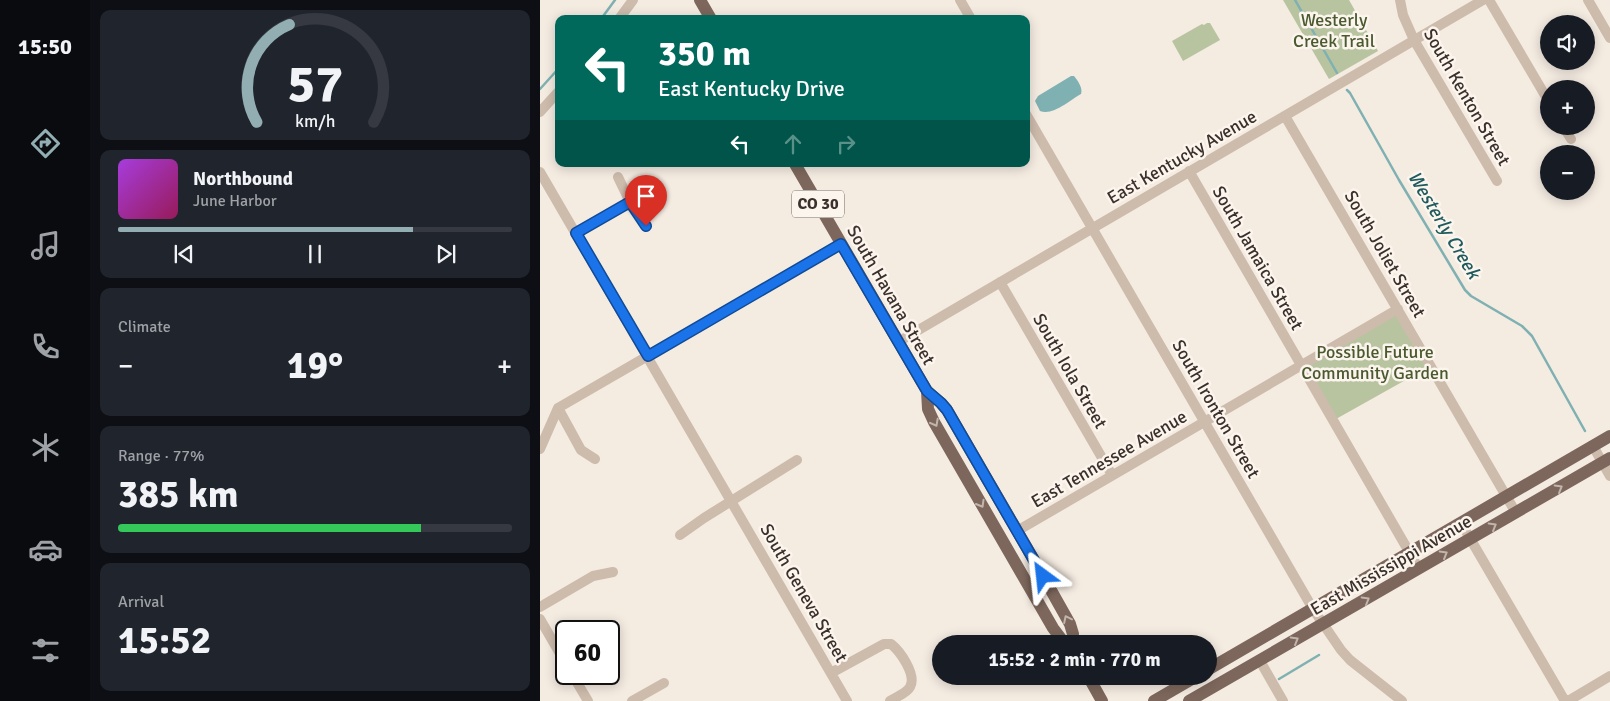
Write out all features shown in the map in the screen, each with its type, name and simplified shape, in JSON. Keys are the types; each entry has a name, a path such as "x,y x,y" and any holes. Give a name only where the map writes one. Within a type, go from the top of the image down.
{"main road":[{"path":"700,0 709,15"},
{"name":"South Havana Street","path":"797,167 927,391 947,410 1071,626 1073,635"},
{"name":"South Havana Street","path":"927,391 927,405 930,413 992,524 1058,635"},
{"name":"East Mississippi Avenue","path":"1217,664 1610,436"},
{"path":"951,452 976,460"},
{"name":"East Mississippi Avenue","path":"1189,701 1606,460"},
{"path":"992,524 1008,531 1017,531"},
{"path":"1007,548 1016,549 1034,560"},
{"path":"1093,685 1102,701"},
{"path":"1154,701 1181,685"}],"street":[{"path":"622,15 633,0"},
{"path":"960,0 969,15"},
{"name":"South Kenton Street","path":"1400,0 1403,15 1414,40 1497,182"},
{"name":"East Kentucky Avenue","path":"898,342 1483,0"},
{"path":"1489,0 1540,87"},
{"path":"1588,0 1610,38"},
{"path":"540,112 555,95"},
{"name":"South Joliet Street","path":"1285,116 1516,512"},
{"name":"South Ironton Street","path":"1030,121 1313,609 1350,660 1402,701"},
{"path":"1569,135 1571,139"},
{"name":"South Jamaica Street","path":"1189,171 1418,569"},
{"name":"South Geneva Street","path":"540,172 847,701"},
{"path":"618,177 630,202 646,226"},
{"path":"576,233 630,202"},
{"path":"540,449 558,408 841,244"},
{"name":"South Iola Street","path":"1000,282 1112,476"},
{"name":"East Tennessee Avenue","path":"1017,531 1398,309"},
{"path":"558,408 581,450 595,459"},
{"path":"1593,446 1606,460 1610,476"},
{"path":"680,535 797,460"},
{"path":"1460,523 1566,701 1610,676"},
{"path":"540,607 593,576 613,572"},
{"path":"540,619 555,645"},
{"path":"831,673 884,644 891,644 906,663 911,673 912,681 908,690 890,701"},
{"path":"1260,661 1283,701"},
{"path":"632,701 664,683"},
{"path":"579,685 588,701"}],"green space":[{"name":"Westerly Creek Trail","path":"1283,0 1349,0 1378,51 1329,79"},
{"path":"1210,23 1220,40 1183,61 1172,41"},
{"name":"Possible Future Community Garden","path":"1396,314 1427,368 1336,419 1306,367"}],"water":[{"path":"1074,76 1078,82 1081,94 1061,107 1045,112 1040,111 1035,101 1038,96"}],"waterway":[{"path":"604,15 615,0"},
{"name":"Westerly Creek","path":"1295,0 1337,73"},
{"path":"540,89 555,72"},
{"name":"Westerly Creek","path":"1347,90 1465,290 1471,296 1522,326 1532,336 1585,431"},
{"path":"1279,679 1319,655"}],"route":[{"path":"646,226 630,202 576,233 648,356 841,244 927,391 947,410 1043,576"}]}
